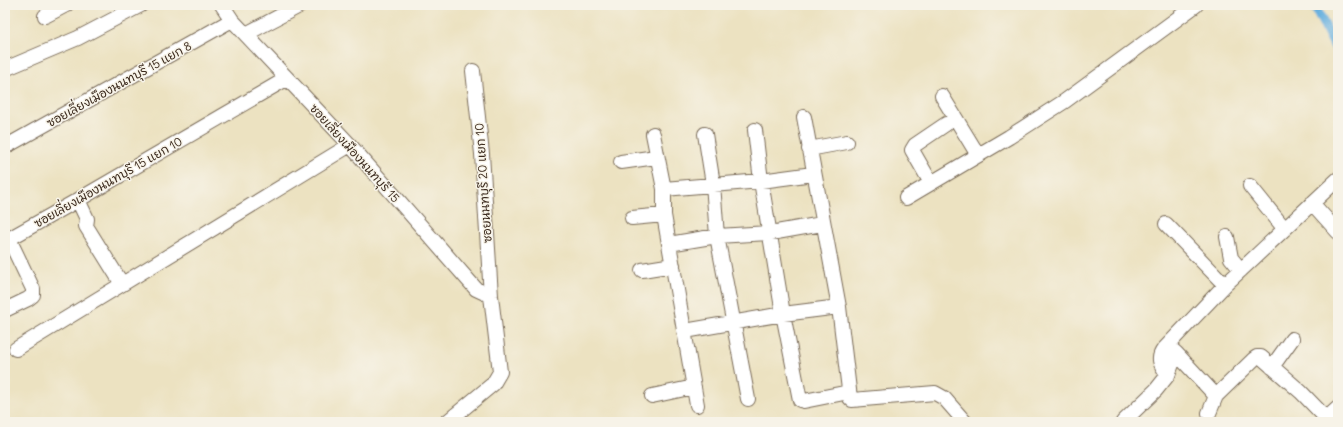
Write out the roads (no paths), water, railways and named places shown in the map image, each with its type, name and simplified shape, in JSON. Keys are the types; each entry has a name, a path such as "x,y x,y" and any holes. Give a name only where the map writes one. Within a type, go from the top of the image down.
{"street":[{"path":"45,16 66,5"},
{"path":"5,69 78,38 141,5"},
{"name":"ซอยเลี่ยงเมืองนนทบุรี 15","path":"222,5 232,20 286,79 350,145 476,289 491,296"},
{"path":"246,34 301,5"},
{"path":"906,198 1065,101 1196,5"},
{"name":"ซอยเลี่ยงเมืองนนทบุรี 15 แยก 8","path":"5,147 232,20"},
{"name":"ซอยนนทบุรี 20 แยก 10","path":"447,422 493,384 500,372 491,296 482,154 473,71"},
{"name":"ซอยเลี่ยงเมืองนนทบุรี 15 แยก 10","path":"5,310 33,295 33,289 10,239 286,79"},
{"path":"942,96 978,155"},
{"path":"804,117 822,224 839,307 849,392 852,400 934,393 940,394 965,422"},
{"path":"931,183 912,150 915,145 946,124"},
{"path":"755,130 761,181 771,233 783,314 800,400 804,401 849,392"},
{"path":"653,134 656,157 664,189 664,215 697,405"},
{"path":"705,134 713,184 717,236 748,399"},
{"path":"809,149 848,142"},
{"path":"16,349 350,145"},
{"path":"621,162 656,157"},
{"path":"664,189 761,181 813,174"},
{"path":"1124,422 1156,390 1168,375 1172,350 1225,285 1284,228 1338,179"},
{"path":"1250,186 1284,228"},
{"path":"78,200 87,219 86,226 122,284"},
{"path":"1312,203 1338,232"},
{"path":"632,218 664,215"},
{"path":"669,244 717,236 771,233 822,224"},
{"path":"1166,224 1225,285"},
{"path":"1227,237 1231,258 1241,270"},
{"path":"642,270 673,265"},
{"path":"685,331 783,314 839,307"},
{"path":"1272,367 1292,339"},
{"path":"1172,350 1216,396"},
{"path":"1209,413 1216,396 1257,357 1261,358 1302,392 1329,420 1338,408"},
{"path":"652,396 694,387"}],"waterway":[{"path":"1314,5 1338,52"}]}
